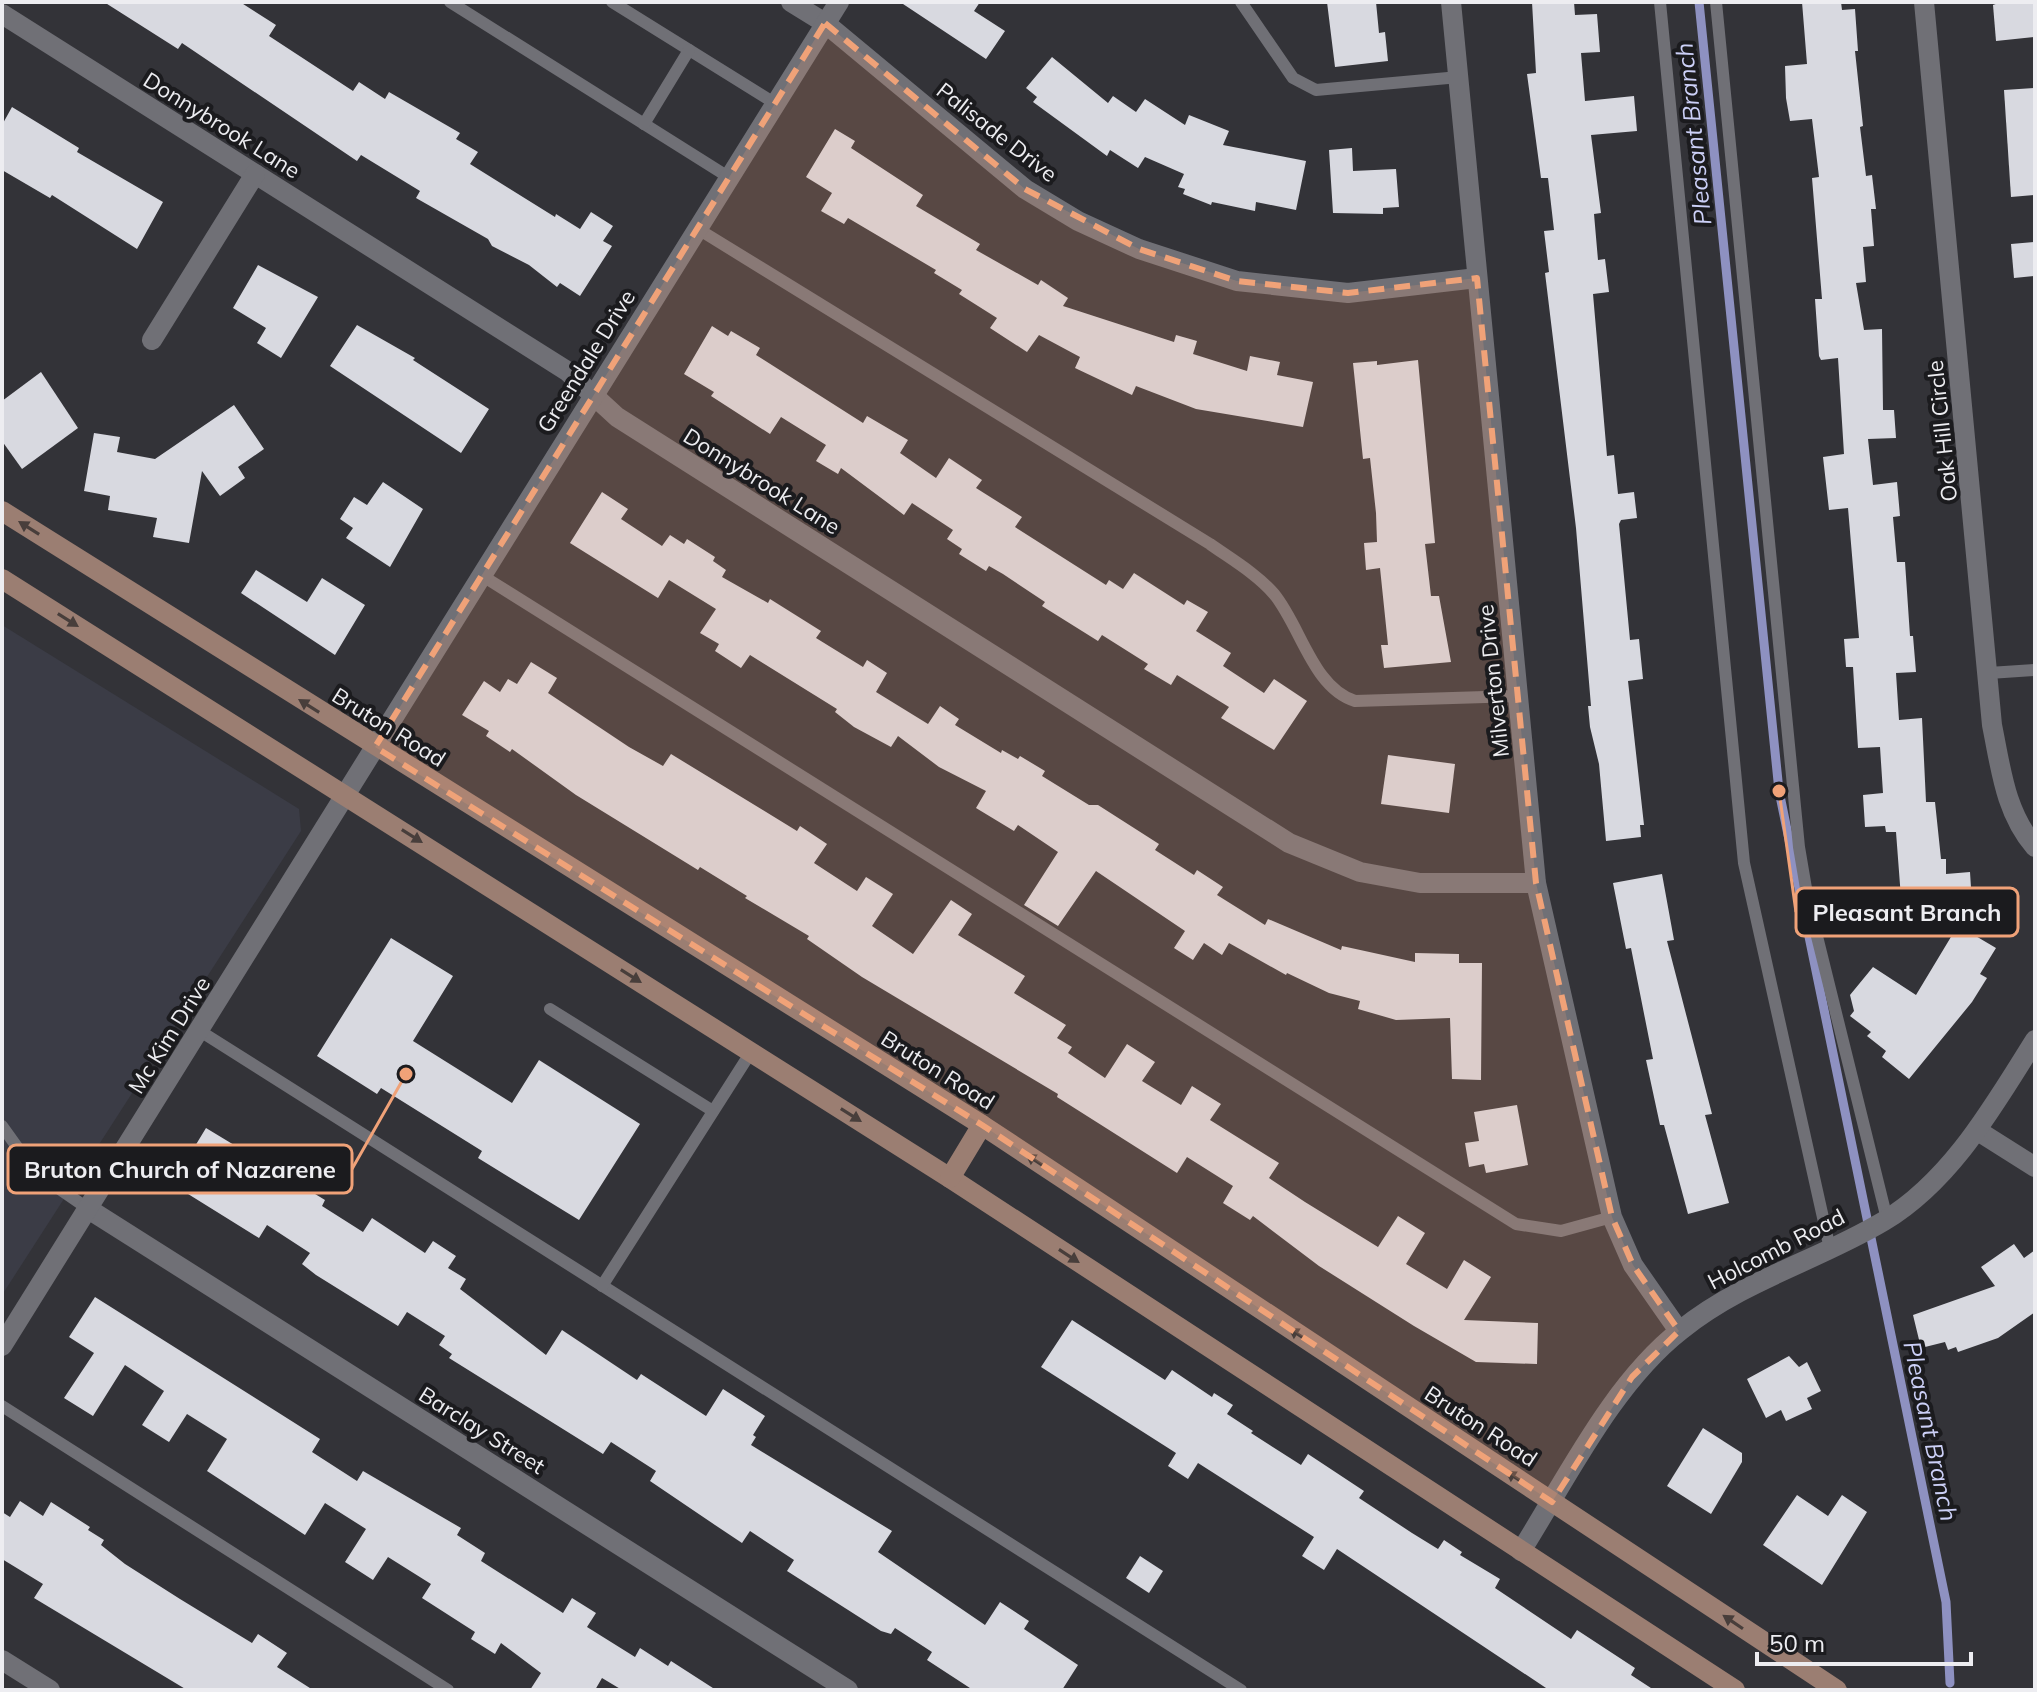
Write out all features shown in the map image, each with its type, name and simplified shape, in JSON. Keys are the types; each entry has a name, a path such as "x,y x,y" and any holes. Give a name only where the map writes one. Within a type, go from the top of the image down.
{"main road":[{"name":"Bruton Road","path":"2,511 982,1125 1552,1502 1825,1687"},
{"path":"2,579 950,1178 1735,1690"},
{"path":"950,1178 982,1125"}],"street":[{"name":"Palisade Drive","path":"791,2 825,23 1025,189 1078,221 1139,249 1237,281 1348,293 1477,278"},
{"name":"Greendale Drive","path":"375,747 839,2"},
{"name":"Milverton Drive","path":"1451,2 1536,883 1612,1217 1633,1265 1679,1331"},
{"name":"Oak Hill Circle","path":"1924,2 1992,725 2006,796 2022,831 2035,847"},
{"name":"Donnybrook Lane","path":"2,14 567,371 617,417 1289,843 1360,872 1420,883 1536,883"},
{"path":"152,340 255,174"},
{"name":"Mc Kim Drive","path":"2,1346 90,1210 375,747"},
{"name":"Holcomb Road","path":"1521,1551 1632,1377 1679,1331 1733,1293 1839,1245 1887,1219 1937,1177 1978,1131 2035,1040"},
{"path":"1978,1131 2035,1167"},
{"name":"Barclay Street","path":"90,1210 848,1690"},
{"path":"2,1660 50,1690"}],"lane":[{"path":"450,2 730,178"},
{"path":"612,2 776,104"},
{"path":"1241,2 1293,78 1316,90 1459,77"},
{"path":"1660,2 1744,863 1839,1245"},
{"path":"1716,2 1799,847 1808,900 1887,1219"},
{"path":"644,124 689,50"},
{"path":"698,229 1210,544 1271,591 1291,617 1327,685 1339,696 1355,701 1518,696"},
{"path":"481,575 1516,1224 1561,1231 1612,1217"},
{"path":"1989,673 2035,670"},
{"path":"550,1009 713,1111"},
{"path":"200,1031 1241,1690"},
{"path":"602,1286 751,1052"},
{"path":"2,1126 35,1172 90,1210"},
{"path":"2,1406 448,1690"}],"highlighted area":[{"path":"825,23 1025,189 1139,249 1237,281 1348,293 1477,278 1536,883 1612,1217 1633,1265 1679,1331 1632,1377 1552,1502 982,1125 375,747"}],"shaded area":[{"path":"2,625 299,809 301,831 2,1295"}],"building":[{"path":"104,2 240,2 276,25 269,36 353,91 359,82 385,99 389,92 460,133 456,139 478,152 470,164 555,217 556,214 580,229 591,212 613,226 603,241 612,246 580,296 560,283 557,287 529,265 492,246 488,239 416,198 420,191 361,155 357,161 182,43 178,49"},
{"path":"900,2 980,2 974,11 1005,31 986,59"},
{"path":"1327,2 1376,2 1379,33 1385,32 1388,61 1335,67"},
{"path":"1532,2 1574,2 1575,15 1597,14 1600,52 1581,53 1585,101 1634,96 1637,131 1591,135 1601,213 1594,214 1598,260 1605,259 1609,292 1593,294 1607,456 1614,455 1618,494 1634,492 1637,518 1621,520 1619,524 1630,640 1639,639 1643,679 1628,681 1644,825 1640,825 1641,837 1606,841 1599,764 1590,727 1588,706 1591,706 1576,528 1545,273 1549,272 1544,231 1554,230 1548,178 1541,178 1527,74 1536,73"},
{"path":"1802,2 1841,2 1842,10 1855,9 1858,51 1855,51 1863,126 1860,127 1866,176 1872,175 1876,209 1871,209 1874,246 1863,247 1866,282 1856,283 1864,330 1882,329 1883,410 1894,410 1896,438 1868,439 1873,485 1897,482 1900,516 1893,517 1897,562 1905,562 1916,672 1896,673 1899,720 1922,718 1926,802 1935,802 1941,859 1946,859 1946,874 1970,872 1974,935 1996,948 1980,974 1987,978 1972,1002 1909,1079 1882,1057 1886,1051 1867,1036 1871,1032 1850,1016 1854,1011 1850,995 1873,967 1916,995 1969,907 1939,909 1938,897 1901,898 1896,832 1886,832 1885,826 1865,827 1863,795 1883,793 1880,747 1858,748 1853,667 1846,667 1844,639 1859,638 1848,508 1829,510 1823,457 1844,454 1838,358 1821,360 1819,356 1815,299 1822,299 1812,178 1819,177 1812,119 1790,121 1786,98 1785,66 1807,64"},
{"path":"2001,2 2035,2 2035,37 1996,41 1993,5"},
{"path":"1052,57 1108,103 1113,96 1136,112 1145,99 1185,125 1189,115 1229,131 1223,145 1306,161 1296,210 1256,202 1255,211 1212,202 1211,205 1183,194 1185,189 1178,187 1184,174 1145,157 1138,168 1110,150 1107,156 1033,102 1037,97 1026,88"},
{"path":"2035,88 2035,195 2011,197 2004,90"},
{"path":"12,107 79,148 77,152 163,202 137,249 52,195 50,198 2,170 2,125"},
{"path":"835,129 855,141 851,148 923,195 916,206 980,244 976,250 1038,285 1041,280 1068,298 1063,306 1174,342 1176,335 1197,341 1193,354 1247,371 1250,356 1280,362 1277,375 1313,382 1303,427 1196,409 1136,386 1132,395 1075,368 1080,357 1039,335 1027,352 990,328 997,318 959,294 962,290 934,273 936,270 848,218 844,224 821,211 832,193 806,177"},
{"path":"1352,148 1353,171 1396,169 1399,207 1383,208 1383,214 1333,213 1329,150"},
{"path":"2035,242 2035,276 2014,278 2011,244"},
{"path":"258,265 318,297 281,358 257,343 266,328 233,308"},
{"path":"357,325 415,358 413,360 489,409 461,453 330,366"},
{"path":"712,326 728,336 731,331 760,348 756,355 863,423 867,416 908,440 900,453 936,478 949,458 982,480 976,488 1022,517 1015,527 1106,585 1109,580 1123,589 1134,573 1184,605 1187,600 1208,612 1196,631 1231,653 1223,666 1264,693 1274,679 1307,701 1274,750 1221,718 1229,707 1177,675 1171,685 1144,669 1148,664 1102,635 1098,641 1042,606 1045,602 1003,574 989,566 986,571 959,554 962,549 947,539 953,530 912,503 904,515 841,468 838,474 816,461 826,445 781,417 770,434 711,396 714,392 684,374"},
{"path":"1418,360 1435,543 1425,544 1431,596 1439,596 1451,662 1384,668 1381,645 1388,645 1380,568 1366,570 1364,543 1377,542 1376,513 1370,458 1363,459 1353,363 1377,361 1377,365"},
{"path":"41,372 78,428 22,469 2,441 2,401"},
{"path":"234,405 264,449 238,467 245,478 220,496 202,471 189,543 153,537 157,518 108,510 110,496 84,491 94,433 120,437 117,452 155,459"},
{"path":"383,482 423,509 390,567 346,538 353,528 340,519 354,497 367,505"},
{"path":"602,492 628,509 621,519 662,546 670,535 684,544 687,539 715,557 713,561 726,570 722,577 768,603 770,599 821,631 816,638 863,667 867,660 887,673 876,692 928,724 940,706 959,719 955,725 1001,753 1002,750 1018,759 1020,756 1045,771 1042,776 1089,805 1098,805 1159,844 1155,850 1194,875 1197,870 1223,887 1217,895 1265,925 1268,919 1341,950 1342,946 1415,962 1415,953 1459,954 1459,963 1482,963 1481,1080 1452,1079 1450,1018 1396,1020 1358,1009 1360,1001 1329,993 1286,975 1229,943 1222,955 1204,943 1193,960 1174,948 1185,931 1096,871 1058,926 1024,905 1058,852 1018,825 1014,831 976,808 986,791 939,767 898,736 891,747 854,727 835,712 837,709 750,655 741,668 715,651 719,644 700,633 716,609 669,580 658,598 570,543"},
{"path":"256,570 307,602 322,578 365,605 335,655 241,593"},
{"path":"531,662 557,678 548,693 629,747 663,766 671,754 797,831 800,826 827,844 814,863 857,891 866,877 893,894 872,926 913,954 951,900 972,914 958,935 1025,976 1014,993 1066,1025 1057,1038 1072,1047 1068,1053 1105,1078 1127,1044 1155,1062 1142,1081 1181,1105 1192,1086 1221,1104 1210,1120 1279,1163 1269,1178 1305,1202 1378,1247 1398,1216 1425,1233 1406,1264 1447,1289 1464,1260 1491,1277 1464,1320 1538,1323 1537,1364 1476,1362 1414,1326 1319,1266 1253,1216 1250,1220 1223,1203 1233,1186 1187,1157 1177,1173 1057,1097 1058,1094 862,977 807,939 809,936 745,898 747,896 700,867 698,870 576,795 512,749 510,752 486,736 489,731 462,715 484,681 500,692 508,679 517,684"},
{"path":"1388,755 1455,764 1449,813 1381,804"},
{"path":"1662,874 1674,940 1667,941 1712,1114 1705,1115 1729,1203 1688,1214 1664,1125 1660,1125 1646,1060 1653,1059 1631,948 1626,949 1613,883"},
{"path":"391,938 453,976 413,1041 512,1103 539,1060 640,1124 579,1220 478,1158 482,1151 381,1088 377,1094 317,1056"},
{"path":"1517,1105 1528,1165 1486,1173 1484,1164 1469,1167 1465,1143 1479,1141 1474,1112"},
{"path":"206,1128 325,1200 322,1206 363,1232 372,1218 425,1253 433,1241 456,1256 448,1268 466,1279 460,1289 546,1355 562,1330 637,1380 641,1374 706,1416 723,1389 765,1416 753,1435 756,1437 751,1445 892,1531 878,1552 985,1625 1000,1602 1029,1621 1024,1629 1078,1665 1062,1690 973,1690 927,1660 932,1652 895,1628 891,1634 881,1631 787,1571 794,1560 750,1531 742,1543 650,1481 656,1471 611,1442 603,1454 449,1358 452,1354 439,1345 445,1336 407,1312 398,1326 316,1275 302,1264 310,1253 267,1225 259,1238 172,1184"},
{"path":"2014,1244 2024,1258 2035,1250 2035,1312 1998,1338 1958,1352 1956,1347 1948,1350 1945,1342 1921,1348 1913,1315 1995,1286 1981,1267"},
{"path":"95,1297 320,1439 312,1452 357,1481 363,1471 461,1528 457,1535 485,1553 481,1561 563,1613 572,1598 596,1613 587,1627 635,1657 640,1648 668,1666 671,1661 716,1690 622,1690 602,1678 595,1690 530,1690 541,1673 501,1643 495,1654 471,1639 475,1632 422,1598 431,1584 388,1557 373,1580 345,1562 366,1529 325,1503 305,1535 207,1471 227,1439 187,1414 169,1442 142,1425 164,1391 125,1365 93,1416 64,1398 94,1353 69,1337"},
{"path":"1072,1320 1165,1380 1172,1370 1212,1397 1214,1393 1233,1405 1227,1414 1253,1431 1251,1433 1301,1465 1308,1454 1364,1491 1359,1498 1438,1549 1444,1540 1462,1552 1460,1555 1500,1579 1495,1588 1571,1639 1577,1630 1635,1668 1631,1675 1654,1690 1549,1690 1337,1549 1324,1570 1302,1556 1314,1537 1198,1463 1188,1479 1168,1466 1176,1453 1041,1367"},
{"path":"1789,1356 1799,1367 1807,1362 1821,1391 1807,1398 1812,1409 1786,1421 1781,1410 1766,1418 1747,1379"},
{"path":"1703,1428 1742,1453 1742,1462 1711,1514 1667,1486"},
{"path":"1797,1495 1828,1516 1842,1495 1867,1512 1822,1585 1763,1545"},
{"path":"20,1501 43,1516 51,1502 90,1527 88,1530 104,1540 101,1545 125,1564 252,1643 258,1634 287,1653 277,1667 313,1690 187,1690 34,1598 43,1584 2,1559 2,1512 10,1517"},
{"path":"1140,1556 1163,1571 1149,1593 1126,1578"}],"waterway":[{"name":"Pleasant Branch","path":"1699,2 1779,791 1946,1602 1950,1683"}],"place":[{"name":"Pleasant Branch","path":"1779,791"},
{"name":"Bruton Church of Nazarene","path":"406,1074"}]}
